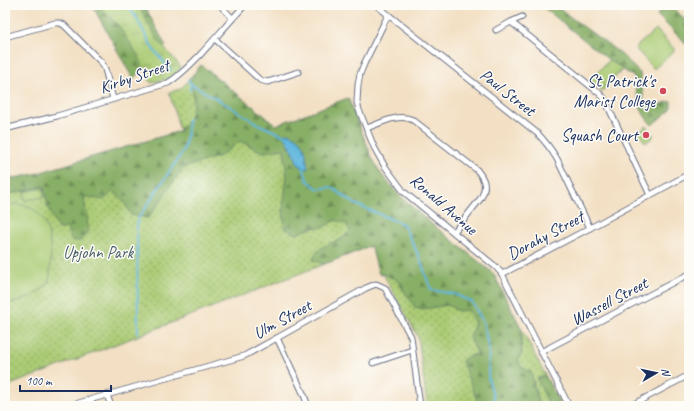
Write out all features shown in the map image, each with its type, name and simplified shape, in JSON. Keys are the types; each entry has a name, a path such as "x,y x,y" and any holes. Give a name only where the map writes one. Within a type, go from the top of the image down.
{"street":[{"path":"220,5 232,18"},
{"name":"Kirby Street","path":"5,129 57,116 161,86 173,80 183,72 215,39 244,5"},
{"name":"Paul Street","path":"376,5 537,132 557,159 590,228"},
{"name":"Ronald Avenue","path":"388,15 364,64 358,85 357,102 359,110 374,147 384,165 404,192 496,267 502,274"},
{"path":"496,30 522,17"},
{"path":"511,22 604,98 650,195"},
{"path":"5,37 55,24 60,23 64,25 102,63 113,99"},
{"path":"215,39 260,80 271,82 298,72"},
{"path":"367,128 395,118 408,117 477,170 484,181 484,192 454,232"},
{"name":"Dorahy Street","path":"569,406 502,274 689,174"},
{"name":"Wassell Street","path":"541,352 689,274"},
{"name":"Ulm Street","path":"68,406 244,356 366,288 376,284 385,288 411,337 420,406"},
{"path":"277,338 308,406"},
{"path":"373,363 412,350"},
{"path":"630,406 689,375"},
{"path":"107,395 111,406"}],"green space":[{"path":"92,5 144,5 166,46 133,79"},
{"path":"97,5 140,5 141,10 157,39 181,67 172,78 151,83 139,57 119,26"},
{"path":"544,5 554,5 621,54 640,73 644,101 654,106 671,101 671,109 652,125 647,120 641,108 637,96 634,77 609,60 543,7"},
{"path":"666,5 672,5 689,25 689,47 657,15"},
{"path":"656,29 675,50 654,69 635,48"},
{"path":"609,60 623,69 602,91 589,81"},
{"name":"Upjohn Park","path":"201,65 276,125 348,98 372,158 381,174 397,193 423,217 493,273 561,406 427,406 418,337 383,274 379,274 371,246 5,387 5,180 35,174 180,131 169,92 181,89"},
{"path":"201,65 276,125 348,98 372,158 381,174 397,193 423,217 493,273 522,330 522,353 518,360 521,367 531,372 539,406 479,406 462,361 467,357 477,354 470,337 475,323 468,310 458,311 448,305 423,309 415,307 396,279 379,274 371,246 325,264 313,260 318,251 325,246 343,238 350,231 347,224 335,220 324,227 311,228 296,234 285,228 283,209 287,176 284,149 262,152 240,141 220,156 183,168 148,218 131,215 124,201 113,191 104,200 84,196 88,231 80,241 71,240 67,228 58,229 48,207 44,186 5,195 5,180 35,174 180,131 191,114 193,105 190,78"},
{"name":"Squash Court","path":"646,126 654,136 646,143 638,133"},
{"path":"43,188 44,197 25,200 24,192"},
{"path":"16,204 31,208 39,214 44,221 49,237 51,255 50,277 46,285 36,293 16,302 5,304 5,205"},
{"path":"545,375 561,406 550,406 537,379"}],"water":[{"path":"286,133 298,138 304,146 308,169 298,164 284,135"}],"waterway":[{"path":"127,5 136,17 153,49 171,70"},
{"path":"188,80 191,84 260,125 285,136"},
{"path":"190,90 191,84"},
{"path":"138,334 138,219 183,151 186,140 188,119"},
{"path":"303,166 307,180 318,189 331,187 355,204 403,224 419,256 431,290 454,294 472,302 483,322 489,350 488,377 496,406"}],"place":[{"name":"St Patrick's Marist College","path":"663,91"},
{"name":"Squash Court","path":"646,135"}]}
